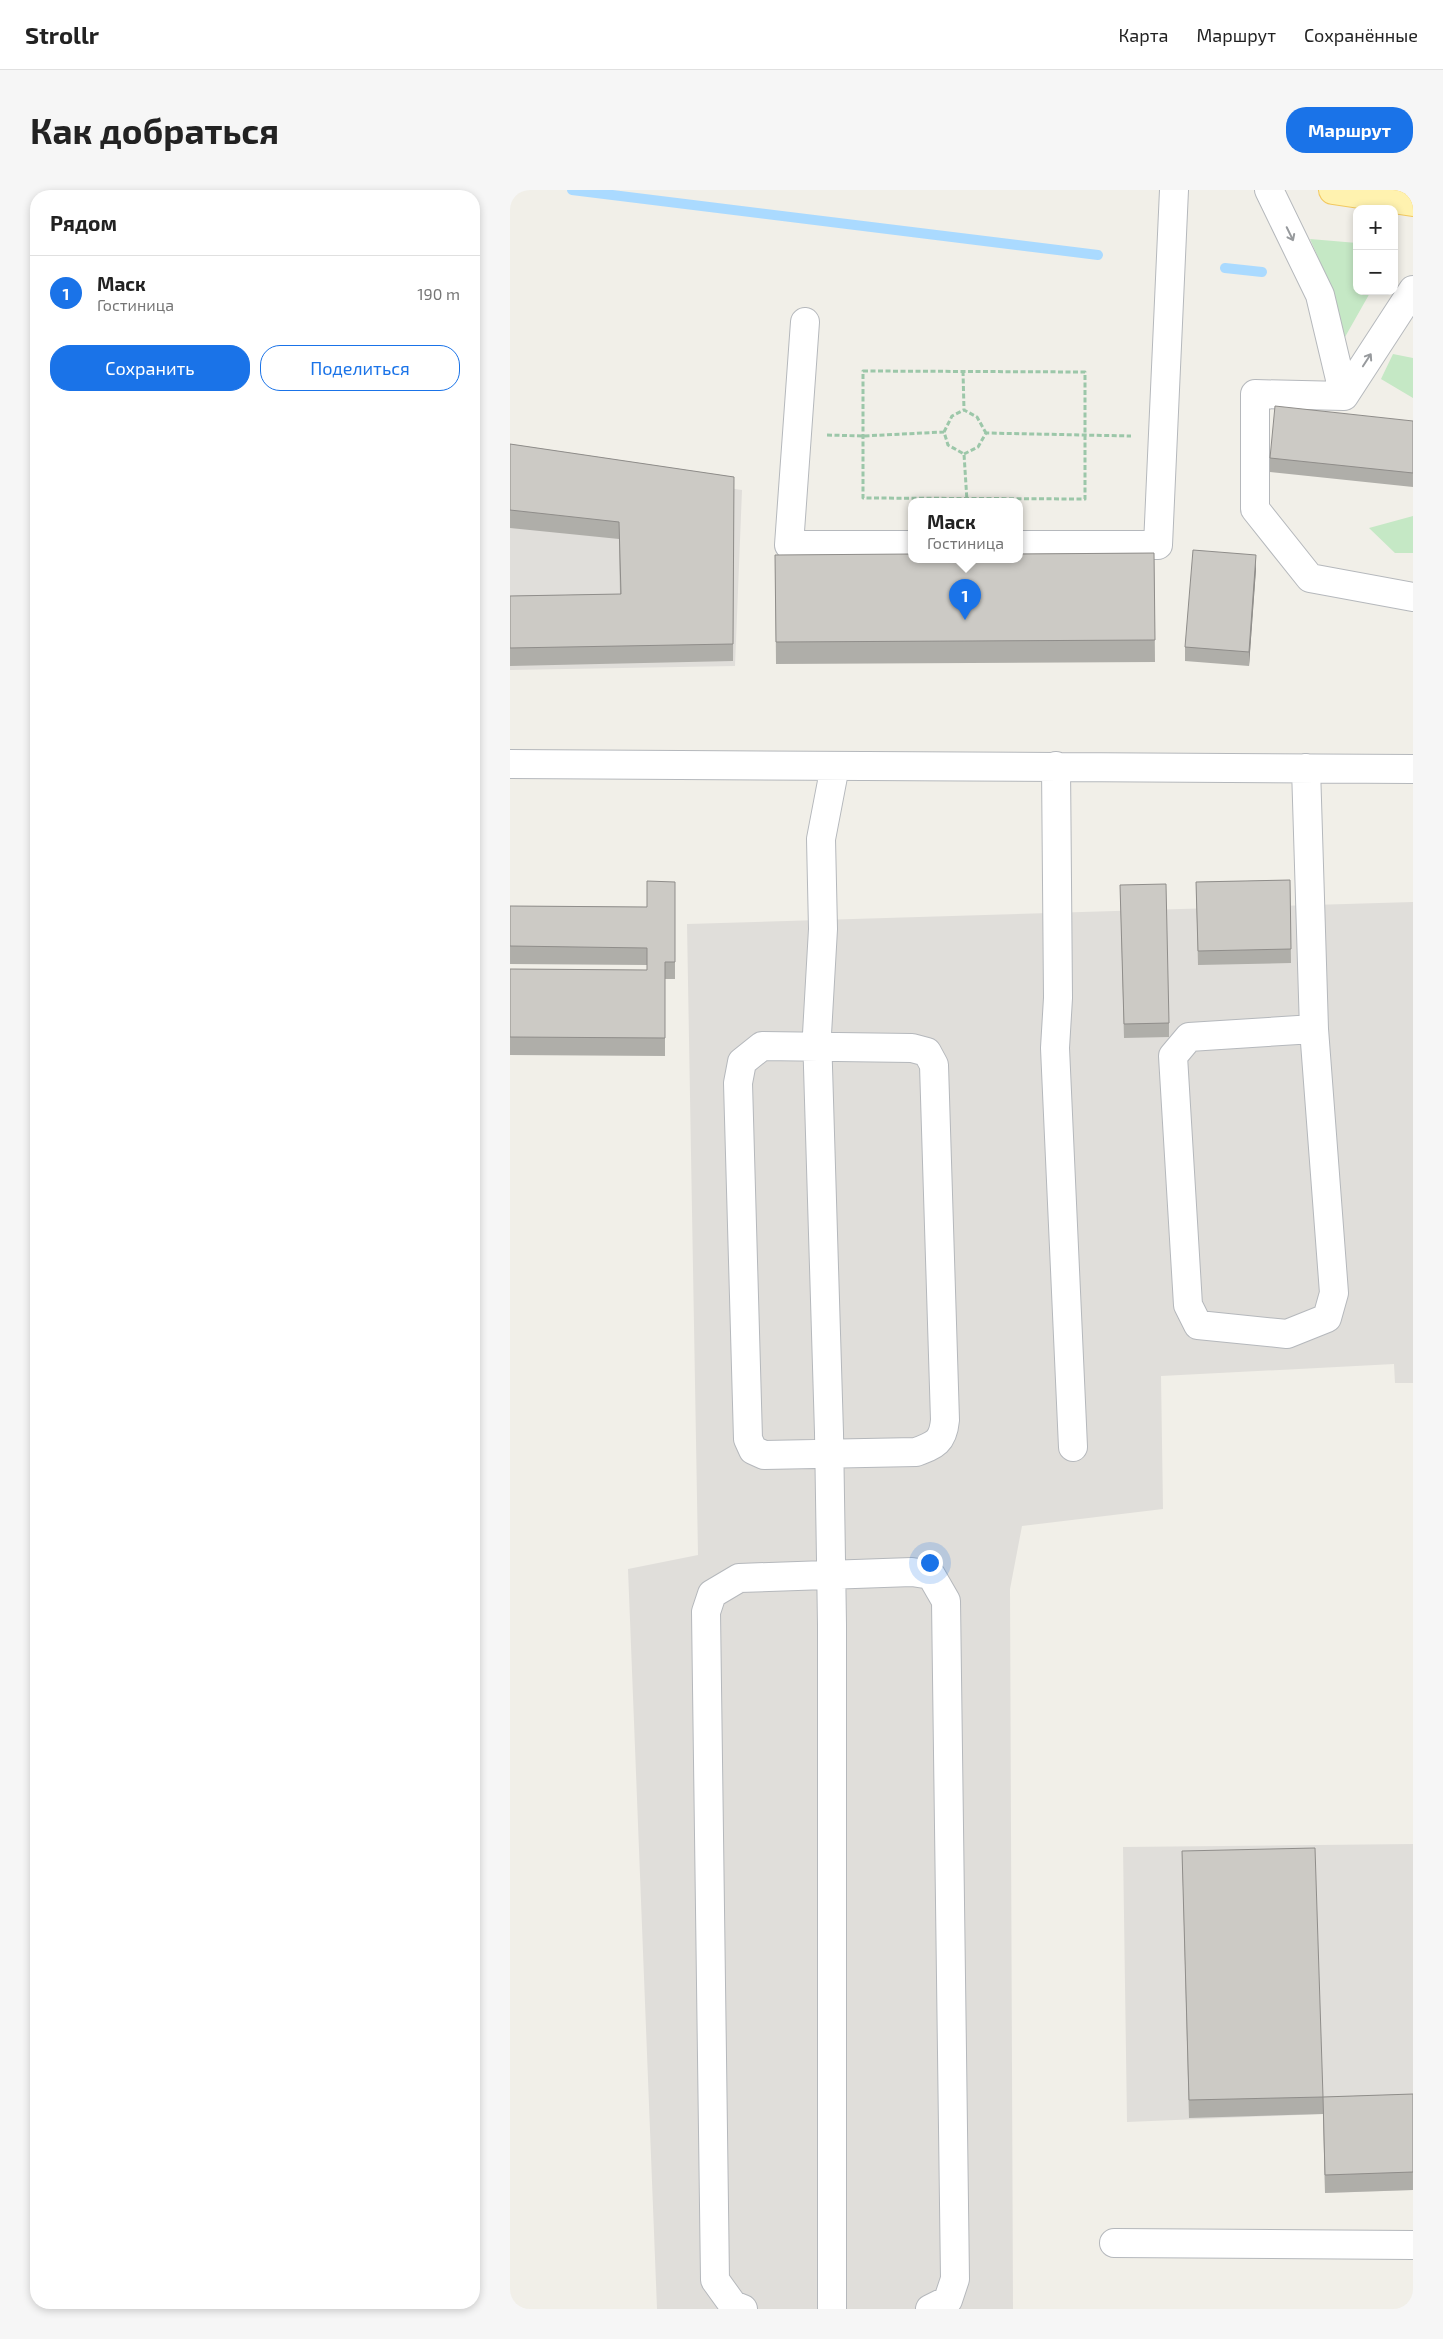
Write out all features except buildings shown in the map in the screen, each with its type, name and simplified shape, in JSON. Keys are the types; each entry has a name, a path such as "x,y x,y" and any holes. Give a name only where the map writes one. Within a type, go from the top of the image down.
{"main road":[{"path":"1333,190 1413,202"}],"street":[{"path":"1023,545 1158,545 1174,190"},
{"path":"1269,190 1320,295 1344,396"},
{"path":"1344,396 1413,290"},
{"path":"805,322 789,545 908,545"},
{"path":"1344,396 1255,394 1254,509 1310,578 1413,597"},
{"path":"510,764 1413,769"},
{"path":"832,2309 832,1575 818,1047 823,929 821,839 835,766"},
{"path":"1056,766 1058,998 1055,1048 1073,1448"},
{"path":"1312,767 1314,1029 1334,1293 1327,1318 1287,1334 1198,1326 1188,1304 1173,1056 1189,1037 1314,1029"},
{"path":"762,1046 818,1047 912,1048 927,1052 934,1065 944,1432 935,1445 916,1452 764,1456 754,1450 748,1439 738,1083 740,1069 742,1062 762,1046"},
{"path":"743,2309 732,2305 715,2280 706,1612 712,1594 740,1578 912,1572 932,1575 946,1600 955,2279 948,2300 930,2309"},
{"path":"1114,2243 1413,2245"}],"path":[{"path":"908,499 863,498 863,371 1085,372 1085,499 1023,500"},
{"path":"964,372 964,410"},
{"path":"964,410 952,416 944,432 948,444 964,454"},
{"path":"964,410 977,417 986,433"},
{"path":"863,436 944,432"},
{"path":"986,433 1163,437"},
{"path":"964,454 978,447 986,433"},
{"path":"964,454 967,498"}],"shaded area":[{"path":"510,457 742,490 735,666 510,670"},
{"path":"1413,902 1413,1383 1395,1383 1394,1364 1161,1376 1163,1509 1022,1526 1010,1589 1013,2309 657,2309 628,1569 698,1555 687,924"},
{"path":"1413,1844 1413,2190 1325,2193 1323,2114 1127,2122 1123,1847"}],"green space":[{"path":"1310,239 1353,243 1353,295 1369,295 1345,337 1327,278"},
{"path":"1393,354 1413,358 1413,398 1381,379"},
{"path":"1413,516 1413,553 1395,553 1369,528"}],"waterway":[{"path":"572,190 1098,255"},
{"path":"1225,268 1262,272"}],"place":[{"name":"Маск","path":"965,620"}]}
